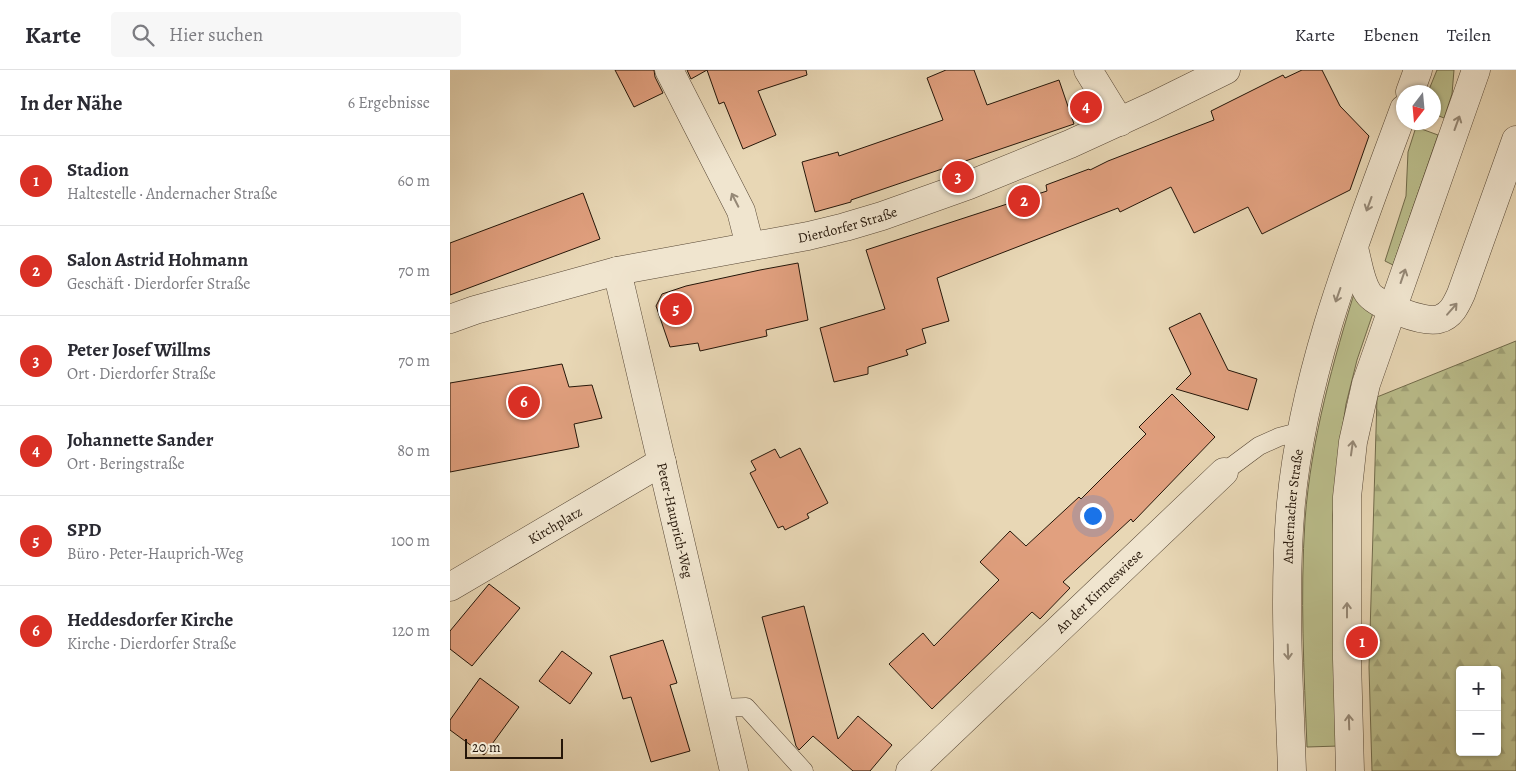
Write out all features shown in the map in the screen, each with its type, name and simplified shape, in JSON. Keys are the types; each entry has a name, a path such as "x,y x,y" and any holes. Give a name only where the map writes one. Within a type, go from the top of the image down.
{"street":[{"path":"669,70 741,211 750,246"},
{"path":"1088,70 1120,122"},
{"name":"Dierdorfer Straße","path":"450,319 484,307 618,271 845,228 921,203 1061,148 1120,122 1226,70"},
{"path":"1413,85 1418,70"},
{"path":"1350,771 1347,659 1347,498 1358,412 1392,308 1476,70"},
{"name":"Andernacher Straße","path":"1292,771 1287,603 1291,504 1302,431 1309,394 1327,329 1396,130"},
{"path":"1354,248 1368,292 1377,302 1428,320 1439,320 1449,314 1456,306 1516,140"},
{"name":"Peter-Hauprich-Weg","path":"618,271 734,771"},
{"name":"Kirchplatz","path":"450,587 662,462"},
{"name":"An der Kirmeswiese","path":"910,771 1224,472"}],"lane":[{"name":"An der Kirmeswiese","path":"1224,472 1259,446 1279,437 1302,431"},
{"path":"720,708 746,708 804,771"}],"green space":[{"path":"1437,70 1454,70 1452,94 1444,118 1441,117 1441,85 1431,85"},
{"path":"1415,130 1424,130 1438,135 1393,265 1385,261 1406,196 1408,152"},
{"path":"1357,284 1374,310 1357,360 1346,404 1338,458 1333,515 1339,746 1307,747 1303,605 1305,520 1308,490 1324,401"},
{"path":"1516,341 1516,771 1372,771 1369,667 1377,397"}],"building":[{"path":"615,70 654,70 655,77 663,93 634,107"},
{"path":"687,70 707,70 691,79"},
{"path":"707,70 806,70 807,75 758,91 776,135 743,149 724,102 719,104"},
{"path":"946,70 974,70 987,105 1059,80 1074,124 851,200 851,202 815,212 802,162 838,152 839,156 943,120 927,78"},
{"path":"1302,70 1322,70 1340,106 1369,136 1350,190 1262,234 1248,207 1194,233 1171,187 1120,212 1118,208 937,278 949,321 922,329 926,343 906,350 908,355 868,367 868,374 834,382 820,328 885,309 866,250 1047,191 1046,185 1090,170 1108,161 1214,120 1211,111 1283,75 1285,78"},
{"path":"583,193 600,239 450,295 450,243"},
{"path":"798,263 808,320 766,330 767,336 700,351 698,343 670,347 656,306 662,294 686,286"},
{"path":"1200,313 1228,370 1257,379 1248,410 1176,389 1191,374 1169,328"},
{"path":"562,364 569,387 592,385 602,418 574,424 579,447 450,472 450,383"},
{"path":"1172,394 1215,437 1133,522 1131,519 1063,582 1070,588 1040,619 1032,612 932,709 889,664 923,633 934,646 999,580 980,562 1010,531 1026,546 1079,497 1081,499 1146,434 1139,427"},
{"path":"800,448 828,503 807,514 809,518 785,530 783,526 778,528 750,473 756,470 751,461 775,449 780,458"},
{"path":"489,584 520,608 472,666 450,649 450,631"},
{"path":"804,606 838,739 858,716 892,745 870,771 853,771 813,736 799,750 796,746 762,617"},
{"path":"663,640 677,683 670,685 690,751 651,762 631,697 623,699 610,656"},
{"path":"562,651 592,673 570,704 539,681"},
{"path":"480,678 519,707 484,755 450,730 450,720"}],"place":[{"name":"Johannette Sander","path":"1086,107"},
{"name":"Peter Josef Willms","path":"958,177"},
{"name":"Salon Astrid Hohmann","path":"1024,201"},
{"name":"SPD","path":"676,309"},
{"name":"Heddesdorfer Kirche","path":"524,402"},
{"name":"Stadion","path":"1362,642"}]}
